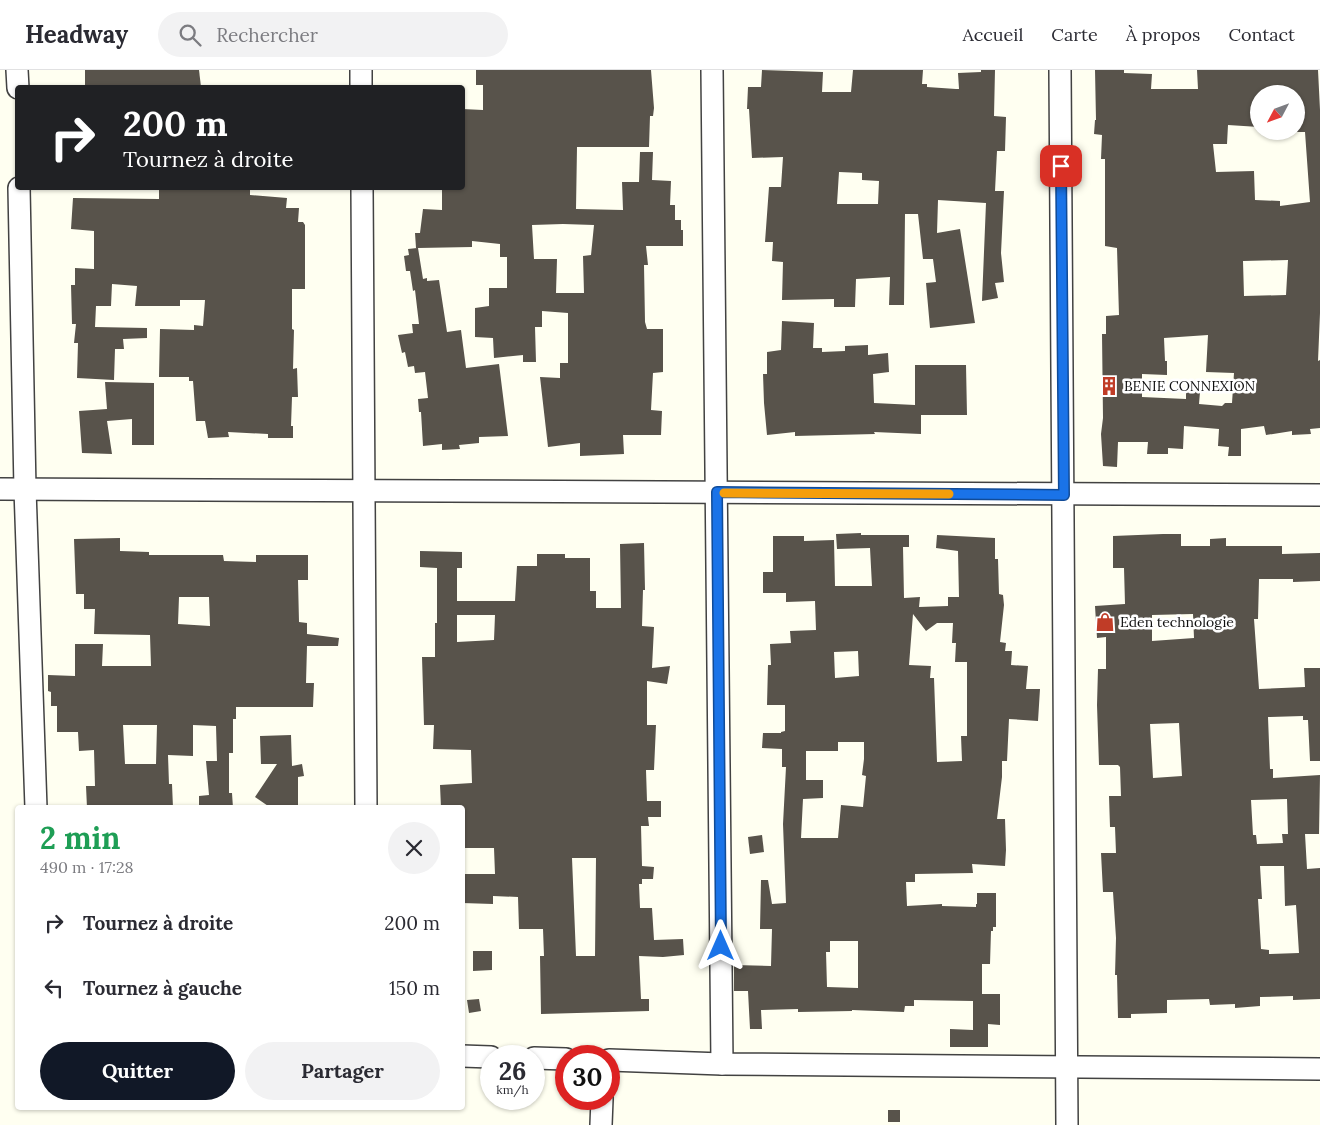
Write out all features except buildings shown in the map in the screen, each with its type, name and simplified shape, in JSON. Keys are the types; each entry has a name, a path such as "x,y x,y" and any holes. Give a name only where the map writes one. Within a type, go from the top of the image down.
{"street":[{"path":"17,70 18,85"},
{"path":"361,70 361,85"},
{"path":"712,70 722,1064"},
{"path":"1060,70 1067,1125"},
{"path":"20,190 25,489 36,805"},
{"path":"362,190 366,805"},
{"path":"0,489 364,489 1064,495 1320,495"},
{"path":"465,1056 480,1057"},
{"path":"620,1060 722,1064 1320,1069"},
{"path":"601,1125 602,1110"}],"slow traffic":[{"path":"724,493 949,494"}],"place":[{"name":"BENIE CONNEXION","path":"1109,386"},
{"name":"Eden technologie","path":"1105,622"}],"route":[{"path":"721,946 717,492 1064,495 1061,166"}]}
